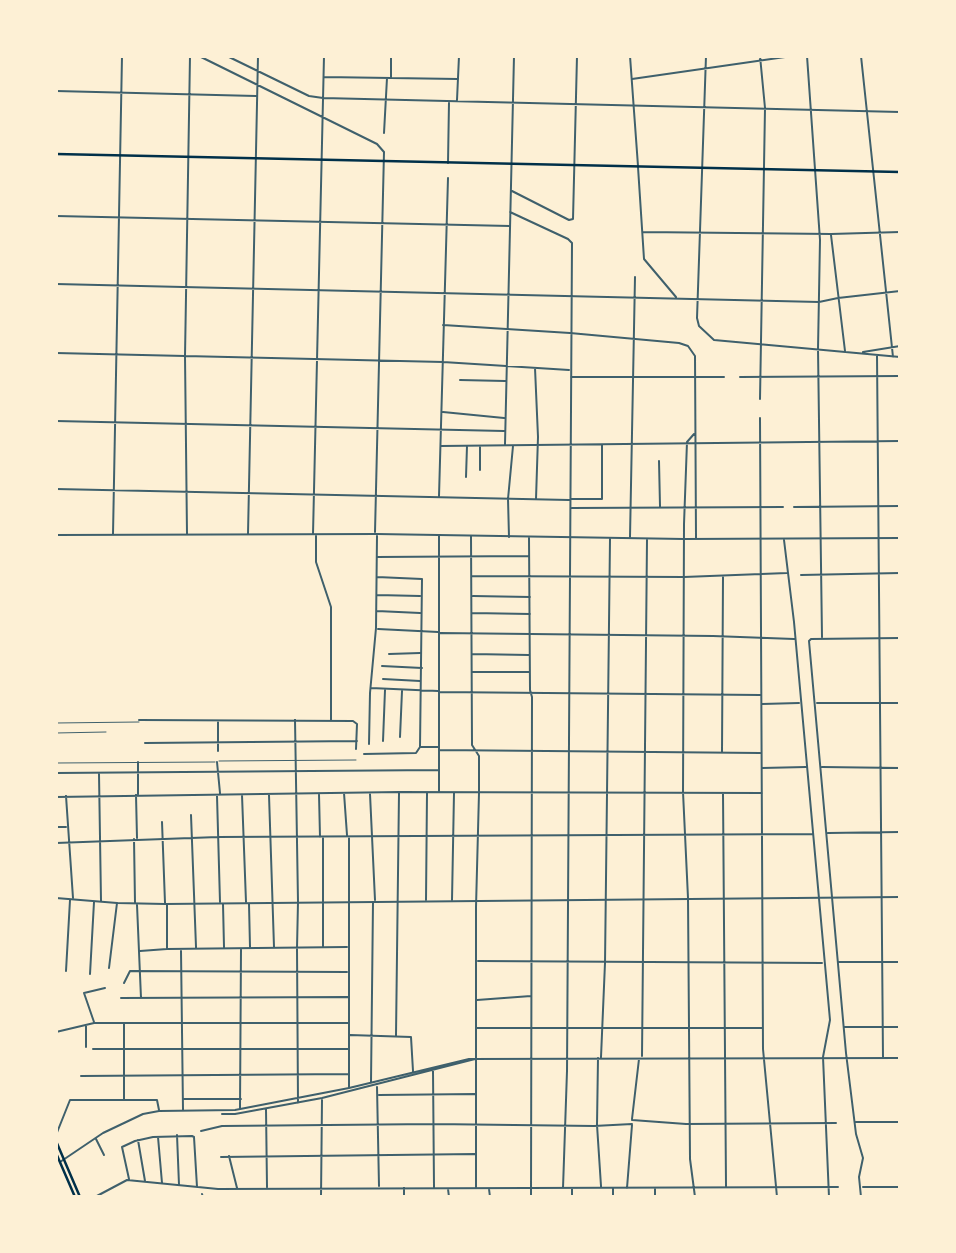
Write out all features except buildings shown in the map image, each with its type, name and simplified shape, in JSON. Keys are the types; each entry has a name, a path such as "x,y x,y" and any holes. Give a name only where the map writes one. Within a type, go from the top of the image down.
{"main road":[{"path":"56,154 900,172"},
{"path":"56,1141 78,1197"},
{"path":"56,1153 78,1197"}],"street":[{"path":"113,535 122,56"},
{"path":"187,535 185,356 190,56"},
{"path":"199,56 383,149 385,161 376,628 370,688 369,744"},
{"path":"227,56 309,96 323,99 900,111"},
{"path":"248,535 258,56"},
{"path":"324,56 313,495 316,562 331,603 331,721"},
{"path":"391,56 391,78"},
{"path":"457,101 459,56"},
{"path":"505,445 514,56"},
{"path":"511,191 573,219 577,56"},
{"path":"630,56 638,167 637,189 645,261 676,298"},
{"path":"706,56 698,323 712,340 845,352 900,346"},
{"path":"760,56 765,108 760,399"},
{"path":"631,79 792,56"},
{"path":"807,56 820,234 818,349 822,638"},
{"path":"861,56 894,356"},
{"path":"324,77 458,79"},
{"path":"384,133 387,78"},
{"path":"56,91 257,96"},
{"path":"448,163 449,101"},
{"path":"439,497 448,178"},
{"path":"510,212 572,243 567,1058 563,1188"},
{"path":"56,216 510,226"},
{"path":"643,232 900,233"},
{"path":"831,234 845,352"},
{"path":"630,538 635,277"},
{"path":"56,284 818,302 900,291"},
{"path":"443,325 570,333 688,346 695,356 696,539"},
{"path":"860,352 900,357"},
{"path":"56,353 443,362 570,370"},
{"path":"877,355 883,1058"},
{"path":"535,367 538,444 536,499"},
{"path":"740,377 900,376"},
{"path":"570,377 724,377"},
{"path":"460,380 506,381"},
{"path":"442,412 505,418"},
{"path":"760,418 763,1058 778,1197"},
{"path":"56,421 504,431"},
{"path":"694,434 687,442 684,539 683,793 688,898 690,1159 695,1197"},
{"path":"441,446 900,441"},
{"path":"56,489 602,499 602,444"},
{"path":"509,537 508,499 513,445"},
{"path":"466,477 467,446"},
{"path":"480,446 480,470"},
{"path":"659,461 660,508"},
{"path":"794,507 900,506"},
{"path":"571,508 783,507"},
{"path":"56,535 376,534 647,539 900,538"},
{"path":"439,535 439,792"},
{"path":"471,536 472,745 479,757 480,793 476,961 476,1188"},
{"path":"529,537 532,793 531,1197"},
{"path":"602,1188 597,1125 605,962 610,538"},
{"path":"627,1188 643,1028 647,539"},
{"path":"784,539 830,1020 823,1057 829,1197"},
{"path":"377,556 530,556"},
{"path":"472,576 684,577 789,573"},
{"path":"801,575 900,573"},
{"path":"722,753 723,576"},
{"path":"364,754 417,752 420,747 423,596 421,577 377,577"},
{"path":"376,595 423,596"},
{"path":"472,596 530,597"},
{"path":"376,611 422,614"},
{"path":"471,613 531,614"},
{"path":"376,628 471,634 795,639"},
{"path":"861,1197 859,1177 863,1158 855,1122 847,1058 809,640 900,638"},
{"path":"389,654 422,653"},
{"path":"471,654 530,655"},
{"path":"382,666 422,668"},
{"path":"471,672 530,672"},
{"path":"383,679 421,681"},
{"path":"370,688 471,692 761,695"},
{"path":"383,741 385,689"},
{"path":"400,737 402,690"},
{"path":"815,702 900,703"},
{"path":"761,704 800,703"},
{"path":"218,720 218,751"},
{"path":"295,720 298,1101"},
{"path":"139,721 355,722 356,749"},
{"path":"145,743 357,741"},
{"path":"420,747 475,751 761,754"},
{"path":"217,761 224,948"},
{"path":"138,762 135,839 141,998"},
{"path":"761,768 807,767"},
{"path":"821,767 900,768"},
{"path":"56,773 439,770"},
{"path":"99,772 97,796 101,902"},
{"path":"56,797 399,792 762,793"},
{"path":"396,1035 399,792"},
{"path":"426,900 427,792"},
{"path":"319,793 323,947"},
{"path":"344,793 348,836 350,1089"},
{"path":"370,793 374,901 371,1084"},
{"path":"452,901 454,793"},
{"path":"723,793 726,1187"},
{"path":"242,794 250,948"},
{"path":"269,794 275,948"},
{"path":"66,796 71,899 66,971"},
{"path":"191,815 196,949"},
{"path":"162,822 167,949"},
{"path":"56,827 67,827"},
{"path":"827,832 900,832"},
{"path":"56,843 218,837 813,834"},
{"path":"56,898 136,904 222,904 900,897"},
{"path":"90,974 94,901"},
{"path":"109,968 117,903"},
{"path":"140,951 348,947"},
{"path":"241,948 241,1111"},
{"path":"181,949 183,1111"},
{"path":"476,961 824,963"},
{"path":"838,962 900,962"},
{"path":"124,983 129,971 348,972"},
{"path":"94,1023 84,993 105,988"},
{"path":"476,1000 531,996"},
{"path":"121,998 348,997"},
{"path":"56,1032 94,1023 349,1023"},
{"path":"124,1023 124,1100"},
{"path":"86,1024 86,1047"},
{"path":"844,1027 900,1027"},
{"path":"476,1028 764,1028"},
{"path":"349,1035 396,1035 412,1038 414,1074"},
{"path":"93,1049 349,1049"},
{"path":"60,1162 95,1138 140,1115 159,1111 265,1109 476,1059 900,1058"},
{"path":"371,1084 377,1085 476,1059"},
{"path":"433,1071 434,1188"},
{"path":"82,1076 349,1074"},
{"path":"377,1085 379,1188"},
{"path":"222,1114 322,1098 350,1089"},
{"path":"378,1095 476,1094"},
{"path":"321,1197 322,1098"},
{"path":"183,1099 241,1099"},
{"path":"56,1135 70,1100 157,1100 159,1111"},
{"path":"265,1109 267,1188"},
{"path":"855,1122 900,1122"},
{"path":"201,1131 222,1126 378,1124 836,1123"},
{"path":"177,1135 179,1186"},
{"path":"158,1136 163,1184"},
{"path":"129,1180 122,1147 158,1136 194,1137 197,1188"},
{"path":"95,1138 104,1155"},
{"path":"138,1140 145,1182"},
{"path":"221,1157 476,1154"},
{"path":"229,1156 237,1189"},
{"path":"195,1158 202,1158"},
{"path":"95,1197 106,1193 122,1181 129,1180 218,1189 838,1187"},
{"path":"860,1187 900,1187"},
{"path":"404,1188 404,1197"},
{"path":"449,1188 449,1197"},
{"path":"489,1188 489,1197"},
{"path":"572,1188 572,1197"},
{"path":"613,1188 613,1197"},
{"path":"655,1188 655,1197"},
{"path":"218,1189 218,1197"}],"lane":[{"path":"56,723 139,721"},
{"path":"56,733 106,732"},
{"path":"56,763 356,760"}]}
